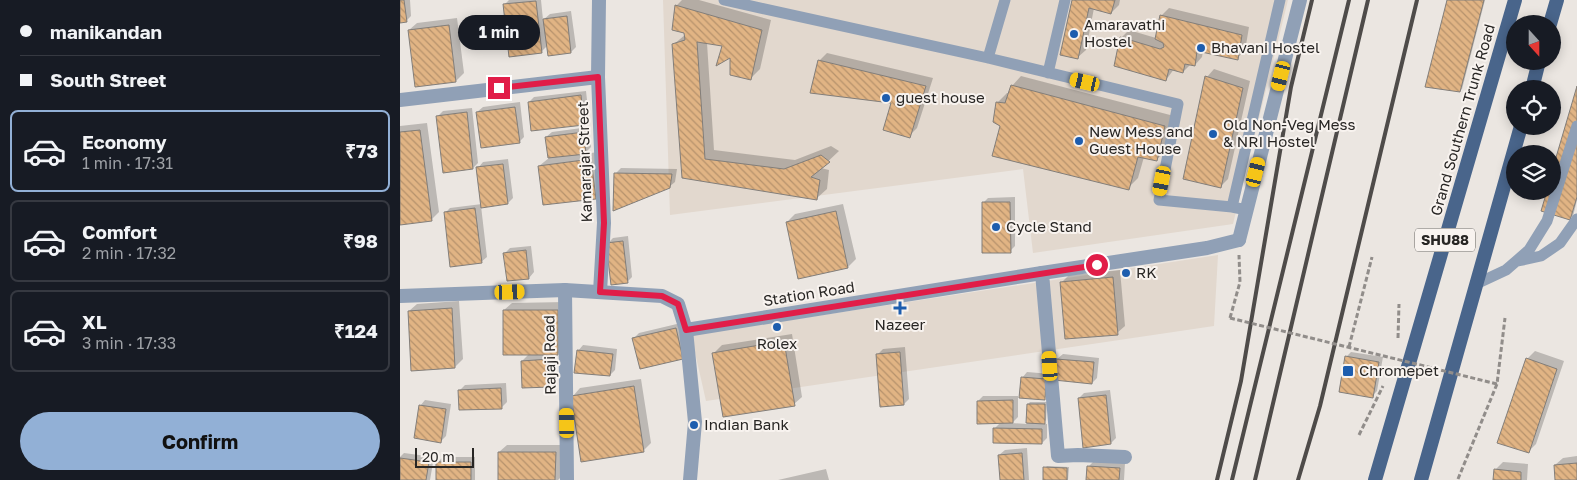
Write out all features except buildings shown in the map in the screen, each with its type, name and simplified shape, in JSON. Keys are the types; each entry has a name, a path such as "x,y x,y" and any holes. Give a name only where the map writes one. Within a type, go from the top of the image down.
{"main road":[{"name":"Grand Southern Trunk Road","path":"1375,480 1515,0"},
{"path":"1553,15 1557,0"},
{"name":"SHU88","path":"1421,480 1518,135"}],"street":[{"name":"Kamarajar Street","path":"599,0 598,77 604,223 600,292"},
{"path":"1239,240 1300,0"},
{"path":"400,100 598,77"},
{"name":"Station Road","path":"686,330 1207,248 1239,240"},
{"path":"1042,273 1058,456 1125,457"},
{"path":"400,296 565,290 662,296 678,304 686,330 695,422 690,480"},
{"name":"Rajaji Road","path":"565,290 567,480"}],"lane":[{"path":"724,0 988,58 1178,104 1159,200 1247,210"},
{"path":"988,58 1005,0"},
{"path":"1048,73 1065,0"},
{"path":"1232,207 1280,0"},
{"path":"1476,284 1506,270 1529,250 1547,221 1577,126"},
{"path":"1517,261 1541,256 1560,243 1577,219"}],"path":[{"path":"1239,240 1240,282 1230,318 1497,384"},
{"path":"1349,347 1372,257"},
{"path":"1398,340 1399,304"},
{"path":"1458,479 1497,384 1505,318"},
{"path":"1393,367 1397,359 1397,350"},
{"path":"1359,435 1384,384"}],"shaded area":[{"path":"663,0 1288,0 1233,224 1033,253 1023,169 670,215"},
{"path":"1218,255 1214,326 706,401 691,335"}],"railway":[{"path":"1217,480 1241,381 1291,87 1312,0"},
{"path":"1232,480 1349,0"},
{"path":"1255,480 1368,0"},
{"path":"1298,480 1320,406 1417,0"}],"place":[{"name":"Amaravathi Hostel","path":"1074,34"},
{"name":"Bhavani Hostel","path":"1201,48"},
{"name":"guest house","path":"886,98"},
{"name":"Old Non-Veg Mess & NRI Hostel","path":"1213,134"},
{"name":"New Mess and Guest House","path":"1079,141"},
{"name":"Cycle Stand","path":"996,227"},
{"name":"RK","path":"1126,273"},
{"name":"Nazeer","path":"900,308"},
{"name":"Rolex","path":"777,327"},
{"name":"Chromepet","path":"1348,371"},
{"name":"Indian Bank","path":"694,425"}],"route":[{"path":"499,88 598,77 604,223 600,292 662,296 678,304 686,330 1097,265"}]}
